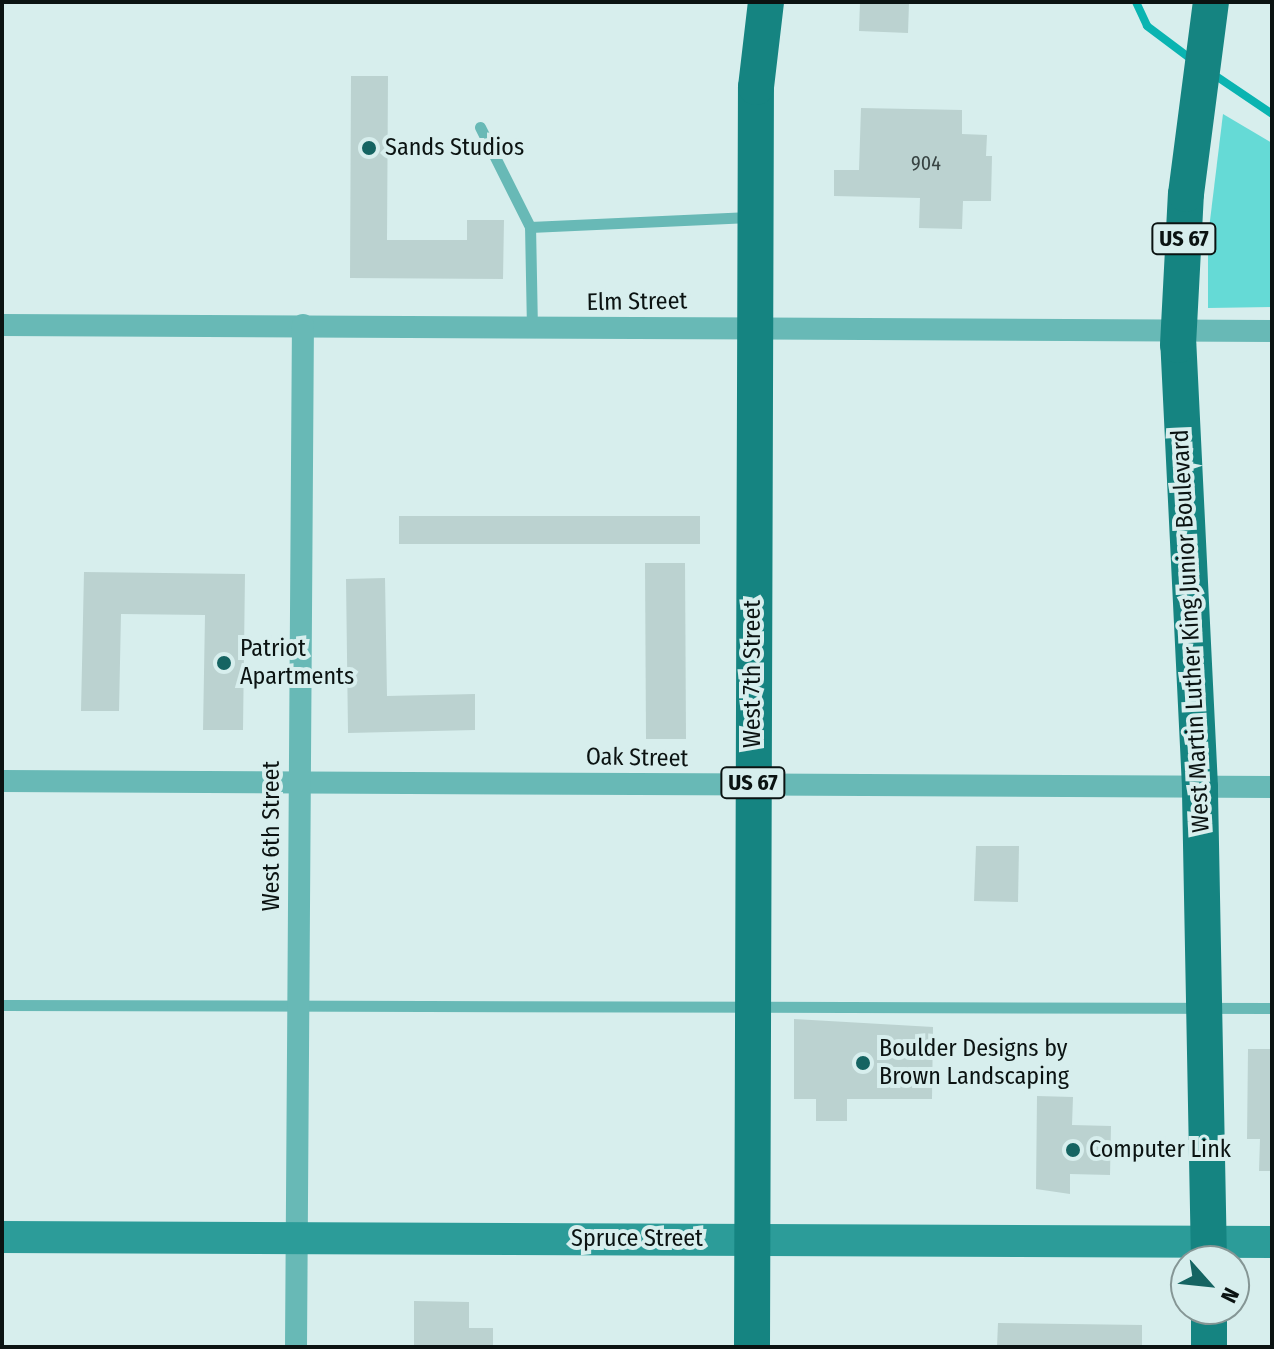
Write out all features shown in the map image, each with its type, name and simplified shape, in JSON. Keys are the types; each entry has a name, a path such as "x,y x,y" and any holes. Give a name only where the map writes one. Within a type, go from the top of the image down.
{"main road":[{"name":"West 7th Street","path":"752,1347 756,87 766,2"},
{"name":"West Martin Luther King Junior Boulevard","path":"1209,1245 1200,787 1182,478 1178,345 1186,194 1211,2"},
{"path":"1209,1325 1209,1347"}],"street":[{"name":"Elm Street","path":"2,325 1272,331"},
{"name":"West 6th Street","path":"296,1347 303,325"},
{"name":"Oak Street","path":"2,781 1272,787"},
{"name":"Spruce Street","path":"2,1237 752,1239 1170,1250"},
{"name":"Spruce Street","path":"1250,1245 1272,1242"}],"lane":[{"path":"480,127 530,227 532,329"},
{"path":"530,227 755,217"},
{"path":"2,1005 1272,1008"}],"shaded area":[{"path":"1223,114 1272,143 1272,307 1208,308 1208,237"}],"building":[{"path":"860,2 909,3 908,33 859,31"},
{"name":"Sands Studios","path":"351,76 388,76 387,240 467,240 467,220 504,220 503,279 350,278"},
{"path":"861,108 962,110 962,134 987,135 986,156 992,156 991,201 963,201 962,229 919,228 920,198 834,196 834,170 859,170"},
{"path":"399,516 700,516 700,544 399,544"},
{"path":"645,563 685,563 686,739 646,739"},
{"name":"Patriot Apartments","path":"84,572 245,574 243,730 203,730 205,615 121,614 119,711 81,711"},
{"path":"385,578 387,696 475,694 475,730 348,733 346,579"},
{"path":"976,846 1019,846 1018,902 974,901"},
{"name":"Boulder Designs by Brown Landscaping","path":"794,1019 933,1027 932,1099 847,1099 847,1121 816,1121 816,1099 794,1099"},
{"path":"1248,1049 1272,1049 1272,1171 1259,1171 1260,1139 1247,1139"},
{"name":"Computer Link","path":"1037,1096 1073,1097 1072,1125 1111,1126 1110,1175 1070,1174 1070,1194 1036,1189"},
{"path":"414,1301 469,1302 469,1328 493,1328 493,1347 414,1347"},
{"path":"998,1323 1142,1325 1142,1347 997,1347"}],"waterway":[{"path":"1136,2 1147,26 1195,62"},
{"path":"1213,74 1272,114"}],"place":[{"name":"Sands Studios","path":"369,148"},
{"name":"Patriot Apartments","path":"224,663"},
{"name":"Boulder Designs by Brown Landscaping","path":"863,1063"},
{"name":"Computer Link","path":"1073,1150"}]}
